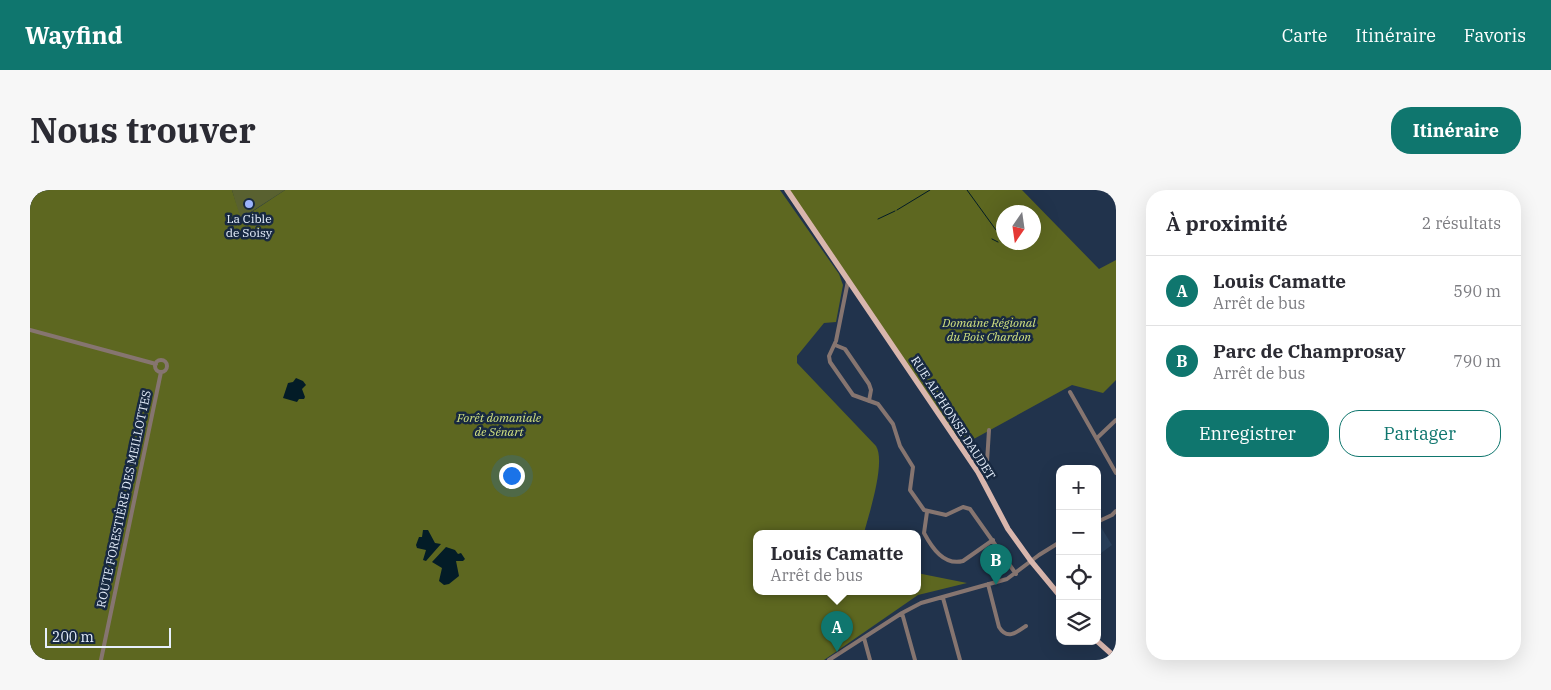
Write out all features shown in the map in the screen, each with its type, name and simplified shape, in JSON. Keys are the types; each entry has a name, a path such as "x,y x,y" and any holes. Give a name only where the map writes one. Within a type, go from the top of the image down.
{"main road":[{"name":"RUE ALPHONSE DAUDET","path":"787,190 978,472 1008,530 1056,591"},
{"path":"1101,645 1116,658"}],"street":[{"path":"848,280 830,362 853,395 869,400 881,407 895,428 900,446 912,466 910,490 922,508 927,512 946,515 963,507 970,509 1016,574"},
{"path":"30,330 156,364"},
{"path":"835,345 845,349 869,384 871,390 869,400"},
{"path":"161,360 166,363 167,369 161,372 156,369 156,364 161,360"},
{"name":"ROUTE FORESTIÈRE DES MEILLOTTES","path":"101,660 161,372"},
{"path":"1070,392 1116,473"},
{"path":"1097,438 1116,420"},
{"path":"978,472 987,462 989,430"},
{"path":"1101,520 1116,511"},
{"path":"927,512 924,533 939,555 946,560 963,561 993,540"},
{"path":"829,660 835,659 902,613 921,603 1007,579 1056,545"},
{"path":"988,584 1002,632 1004,634 1014,634 1026,626"},
{"path":"943,598 960,660"},
{"path":"902,613 915,660"},
{"path":"864,638 870,660"}],"shaded area":[{"path":"296,378 303,381 306,385 302,389 304,399 299,399 297,402 283,398 288,383 293,382"},
{"path":"1101,527 1112,545 1101,553"},
{"path":"423,530 428,530 435,543 441,544 426,561 423,560 426,550 417,548 416,545 419,537 422,537"},
{"path":"446,547 455,550 458,554 461,553 465,559 463,561 456,561 459,576 449,584 444,585 439,581 442,568 432,562"}],"green space":[{"name":"Forêt domaniale de Sénart","path":"30,190 232,190 241,219 285,190 780,190 839,274 843,285 836,322 824,323 797,356 797,363 876,446 879,454 878,476 865,530 753,530 753,595 918,595 824,660 30,660"},
{"name":"La Cible de Soisy","path":"232,190 285,190 240,219"},
{"name":"Domaine Régional du Bois Chardon","path":"786,190 1022,190 1037,205 996,205 996,250 1041,250 1041,209 1099,269 1116,260 1116,380 1103,393 1072,385 961,446"},
{"name":"Forêt domaniale de Sénart","path":"921,574 967,583 921,594"}],"waterway":[{"path":"897,210 930,190"},
{"path":"967,190 996,230"},
{"path":"878,219 895,211"},
{"path":"992,239 996,241"}],"place":[{"name":"La Cible de Soisy","path":"249,204"},
{"name":"Parc de Champrosay","path":"996,585"},
{"name":"Louis Camatte","path":"837,652"}]}
